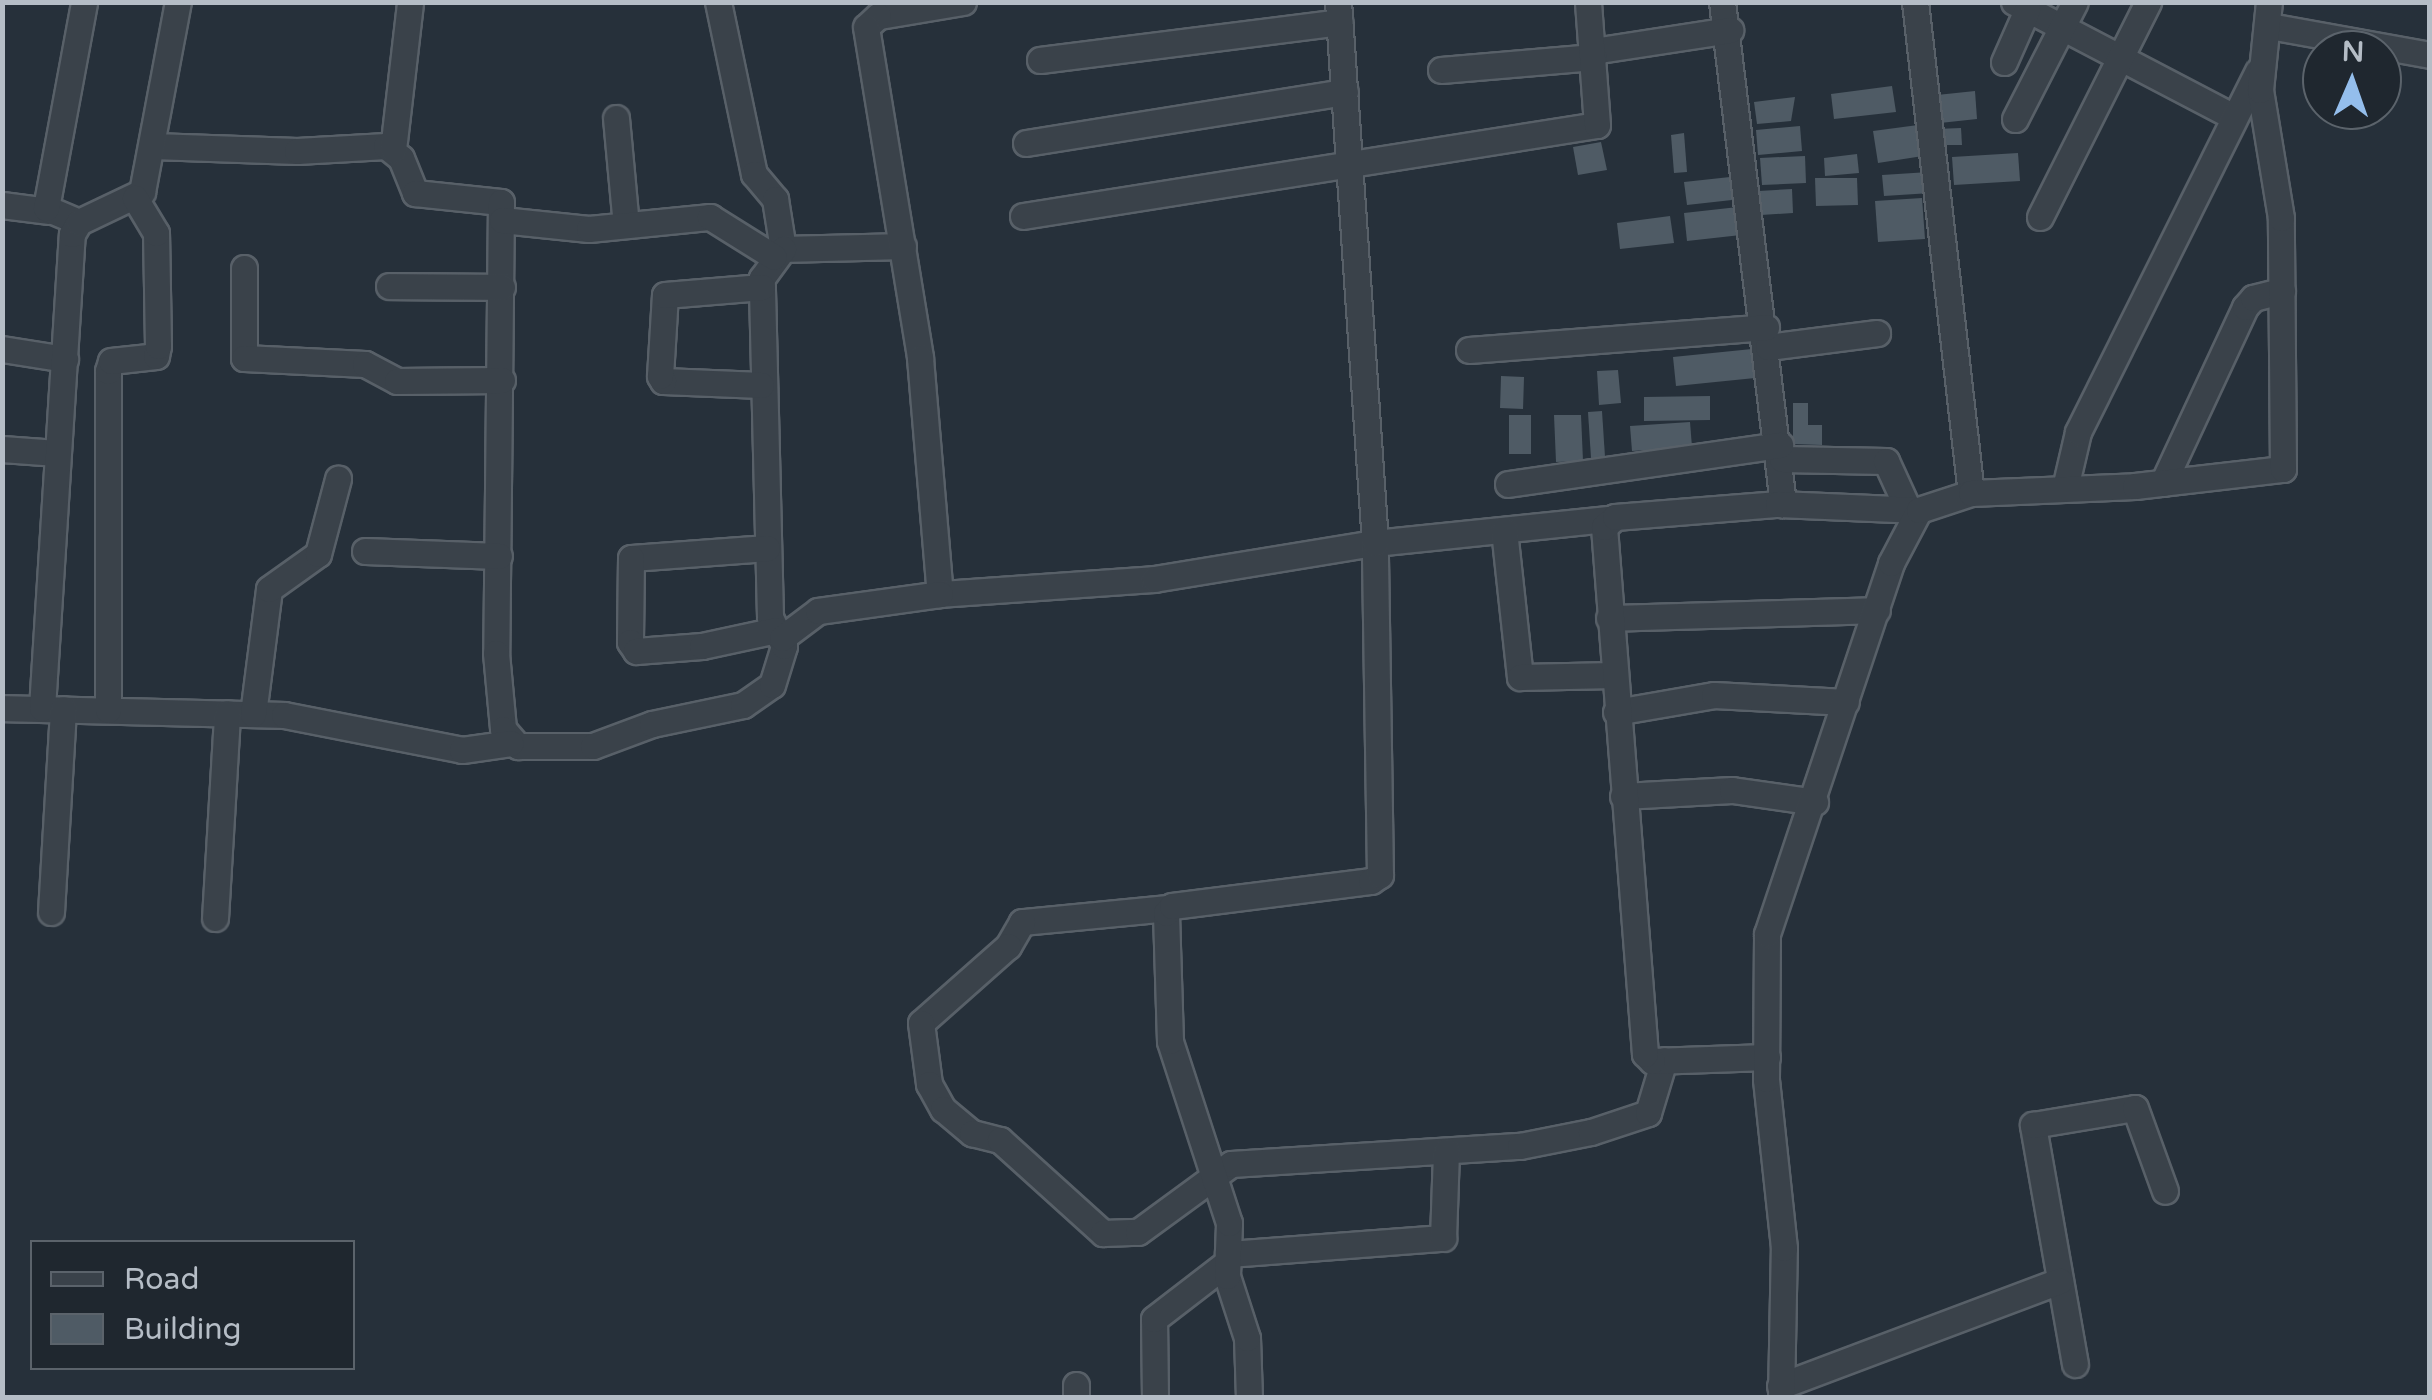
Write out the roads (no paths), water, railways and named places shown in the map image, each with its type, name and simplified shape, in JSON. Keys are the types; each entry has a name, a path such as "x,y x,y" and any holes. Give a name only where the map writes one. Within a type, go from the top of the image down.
{"street":[{"path":"48,211 84,2"},
{"path":"51,912 56,453 72,234 79,222 135,198 146,183 178,2"},
{"path":"410,2 393,150 415,193 497,198 502,220 496,652 503,729 511,743"},
{"path":"2,708 253,714 462,750 511,743 593,746 652,724 755,700 780,669 767,548 761,385 762,288 778,253 776,199 754,174 718,2"},
{"path":"940,594 920,358 867,22 962,2"},
{"path":"1023,216 1597,126 1588,2"},
{"path":"1722,2 1730,30 1784,504"},
{"path":"1915,2 1971,493"},
{"path":"2016,119 2075,2"},
{"path":"2040,217 2148,2"},
{"path":"2004,62 2020,6 2120,62 2232,116"},
{"path":"1040,60 1339,12 1374,543 1378,878 1168,908 1022,922 1008,946 921,1024 929,1084 950,1116 972,1134 1000,1140 1103,1232 1138,1232 1214,1171 1237,1163 1559,1141 1642,1116 1656,1100 1664,1060"},
{"path":"767,548 631,558 630,642 636,651 779,634 818,610 940,594 1154,578 1374,543 1784,504 1914,509 1971,493 2164,483 2283,470 2281,218 2260,90 2269,14 2430,56"},
{"path":"1441,70 1593,54 1730,30"},
{"path":"2065,488 2078,432 2232,116 2266,58"},
{"path":"1026,144 1345,92"},
{"path":"616,118 626,225"},
{"path":"153,146 393,150"},
{"path":"108,710 108,371 111,361 156,356 158,346 156,233 135,198"},
{"path":"2,205 48,211 79,222"},
{"path":"502,220 578,228 710,217 778,253 902,246"},
{"path":"244,268 241,357 365,364 397,381 502,380"},
{"path":"389,286 502,287"},
{"path":"761,385 663,382 660,376 665,294 762,288"},
{"path":"2164,483 2245,307 2253,298 2282,290"},
{"path":"1469,350 1878,332"},
{"path":"2,349 65,360"},
{"path":"2,449 56,453"},
{"path":"1508,484 1781,452 1886,461 1914,509"},
{"path":"253,714 268,589 320,551 338,479"},
{"path":"1914,509 1892,563 1768,934 1767,1056 1784,1248 1780,1392 2060,1281"},
{"path":"1608,520 1609,618 1645,1054 1664,1060 1767,1056"},
{"path":"1504,530 1520,677 1614,675"},
{"path":"365,551 499,556"},
{"path":"1609,618 1709,610 1877,610"},
{"path":"1616,712 1714,695 1846,702"},
{"path":"215,918 226,713"},
{"path":"1623,796 1732,790 1815,802"},
{"path":"1168,908 1170,1041 1230,1222 1228,1284 1247,1338 1249,1398"},
{"path":"2074,1364 2032,1125 2135,1108 2164,1191"},
{"path":"1155,1398 1154,1319 1228,1258 1443,1238 1446,1151"}]}
